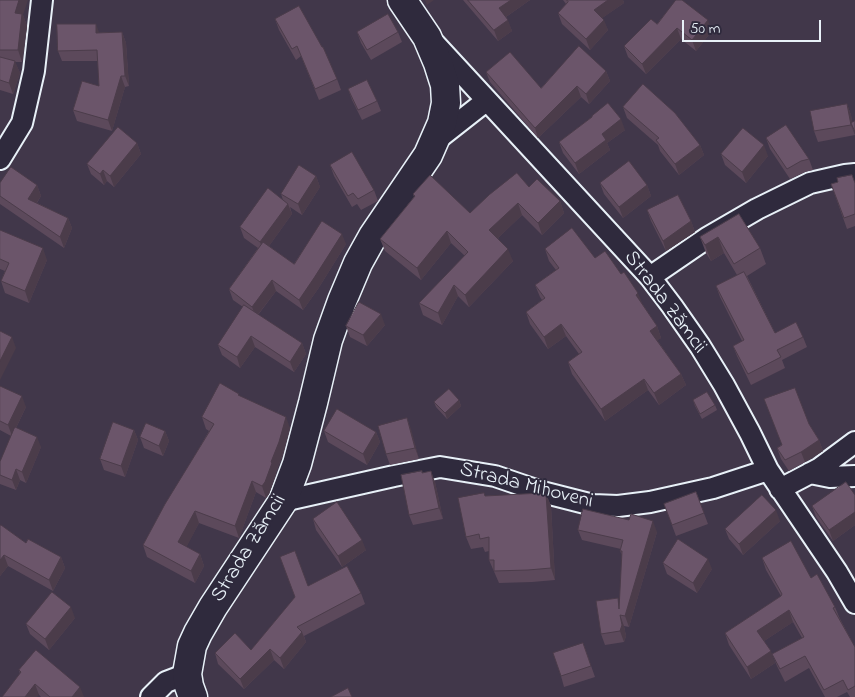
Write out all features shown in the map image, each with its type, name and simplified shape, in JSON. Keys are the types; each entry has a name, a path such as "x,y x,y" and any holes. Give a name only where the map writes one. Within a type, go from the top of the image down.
{"main road":[{"name":"Strada Zămcii","path":"190,685 192,646 204,620 283,501 297,464 328,340 358,263 373,236 420,166 434,142 442,123 446,103 445,85 438,63 428,37 402,0"}],"street":[{"path":"0,159 22,123 34,71 42,0"},
{"name":"Strada Zămcii","path":"428,37 650,277 678,314 724,385 768,470 855,603"},
{"path":"434,142 486,101"},
{"path":"650,277 707,238 757,209 810,183 855,174"},
{"path":"780,489 820,468 855,442"},
{"name":"Strada Mihoveni","path":"283,501 440,467 495,476 542,492 594,506 618,506 650,502 713,488 768,470"},
{"path":"810,473 830,477 855,476"},
{"path":"151,697 166,682 190,685"}],"building":[{"path":"0,0 19,0 15,13 22,14 18,50 0,50"},
{"path":"468,0 511,0 499,8 508,20 494,30"},
{"path":"567,0 608,0 594,10 604,20 586,39 558,13 568,2"},
{"path":"676,0 682,0 708,20 692,40 677,28 642,64 624,46 651,19 657,24"},
{"path":"299,6 323,47 337,79 315,89 297,46 292,49 275,19"},
{"path":"388,14 398,32 367,50 357,32"},
{"path":"57,24 96,24 96,33 122,32 125,76 121,76 108,120 73,110 82,81 99,86 97,50 58,51"},
{"path":"579,46 606,71 586,94 577,86 535,128 486,72 510,52 541,88"},
{"path":"0,57 15,61 9,83 0,80"},
{"path":"367,80 377,101 358,110 348,89"},
{"path":"643,84 675,113 700,145 675,164 656,140 659,138 623,107"},
{"path":"608,103 621,119 602,134 606,140 575,163 559,142"},
{"path":"847,104 851,125 814,131 810,111"},
{"path":"855,121 855,132 851,123"},
{"path":"786,125 809,159 787,169 766,138"},
{"path":"118,127 137,143 110,176 103,170 100,174 87,164"},
{"path":"743,128 764,145 742,172 721,154"},
{"path":"352,152 374,190 358,199 353,193 348,196 330,165"},
{"path":"629,161 647,185 619,207 600,183"},
{"path":"299,165 316,176 298,204 281,194"},
{"path":"11,167 37,185 28,199 68,218 60,237 0,196 0,183"},
{"path":"517,173 529,187 537,179 560,201 538,223 518,203 489,230 508,249 465,295 454,285 438,313 419,303 468,252 447,231 417,268 380,239 415,196 413,194 430,175 470,213"},
{"path":"852,175 855,183 855,214 844,218 831,184 838,182 837,178"},
{"path":"268,188 288,204 260,242 240,227"},
{"path":"678,195 691,221 663,241 647,210"},
{"path":"739,214 760,248 734,264 718,237 705,245 700,237"},
{"path":"322,221 342,234 299,300 272,280 252,307 229,289 263,242 294,264"},
{"path":"572,228 595,258 605,251 621,274 624,272 638,293 636,295 657,326 650,331 681,374 654,393 644,379 601,409 568,362 582,352 561,324 544,337 526,312 545,298 535,285 559,268 545,249"},
{"path":"0,230 43,248 25,291 1,281 9,263 0,259"},
{"path":"744,272 775,333 796,322 803,337 777,350 781,357 748,374 733,346 744,340 716,286"},
{"path":"359,302 381,314 363,335 346,326"},
{"path":"244,305 302,343 290,362 251,336 237,357 218,345"},
{"path":"0,331 12,337 0,361"},
{"path":"220,383 238,395 286,417 265,482 262,486 252,481 235,526 195,511 178,542 200,554 191,571 143,545 165,504 214,424 202,417"},
{"path":"0,386 22,396 8,425 0,421"},
{"path":"795,388 809,424 819,440 785,460 777,448 782,445 764,399"},
{"path":"449,389 459,400 445,413 434,402"},
{"path":"707,392 715,405 700,414 693,400"},
{"path":"337,409 376,432 363,454 324,431"},
{"path":"407,418 415,448 386,454 378,426"},
{"path":"113,422 134,430 121,466 100,459"},
{"path":"146,423 165,431 159,446 140,437"},
{"path":"15,427 37,437 22,472 16,469 12,480 0,475 0,462"},
{"path":"422,471 422,473 431,471 439,508 409,515 401,475"},
{"path":"846,482 855,495 855,512 829,530 812,506"},
{"path":"696,492 704,513 672,525 664,504"},
{"path":"484,493 485,496 546,494 551,568 494,571 494,560 489,560 489,537 480,539 479,534 466,537 458,498"},
{"path":"762,495 776,510 739,544 725,529"},
{"path":"337,502 362,540 338,556 313,519"},
{"path":"583,509 629,520 631,514 653,521 625,616 620,615 622,625 620,631 601,634 596,601 618,598 619,609 622,551 620,551 623,540 578,530"},
{"path":"1,525 26,543 28,539 61,557 49,580 4,555 0,560"},
{"path":"678,539 708,559 693,583 663,563"},
{"path":"791,541 811,578 817,574 835,607 833,608 855,647 855,686 848,690 843,680 824,690 805,656 780,669 772,654 804,637 789,610 757,631 771,651 747,667 725,633 781,596 782,594 762,558"},
{"path":"295,551 308,586 347,566 361,593 297,627 302,632 280,658 270,649 240,679 215,653 235,633 251,650 295,597 280,557"},
{"path":"52,592 71,607 45,639 26,624"},
{"path":"583,643 591,666 561,676 553,653"},
{"path":"36,650 80,687 72,697 50,697 35,684 25,697 2,697 21,672 19,670"},
{"path":"348,688 352,697 331,697"}]}
